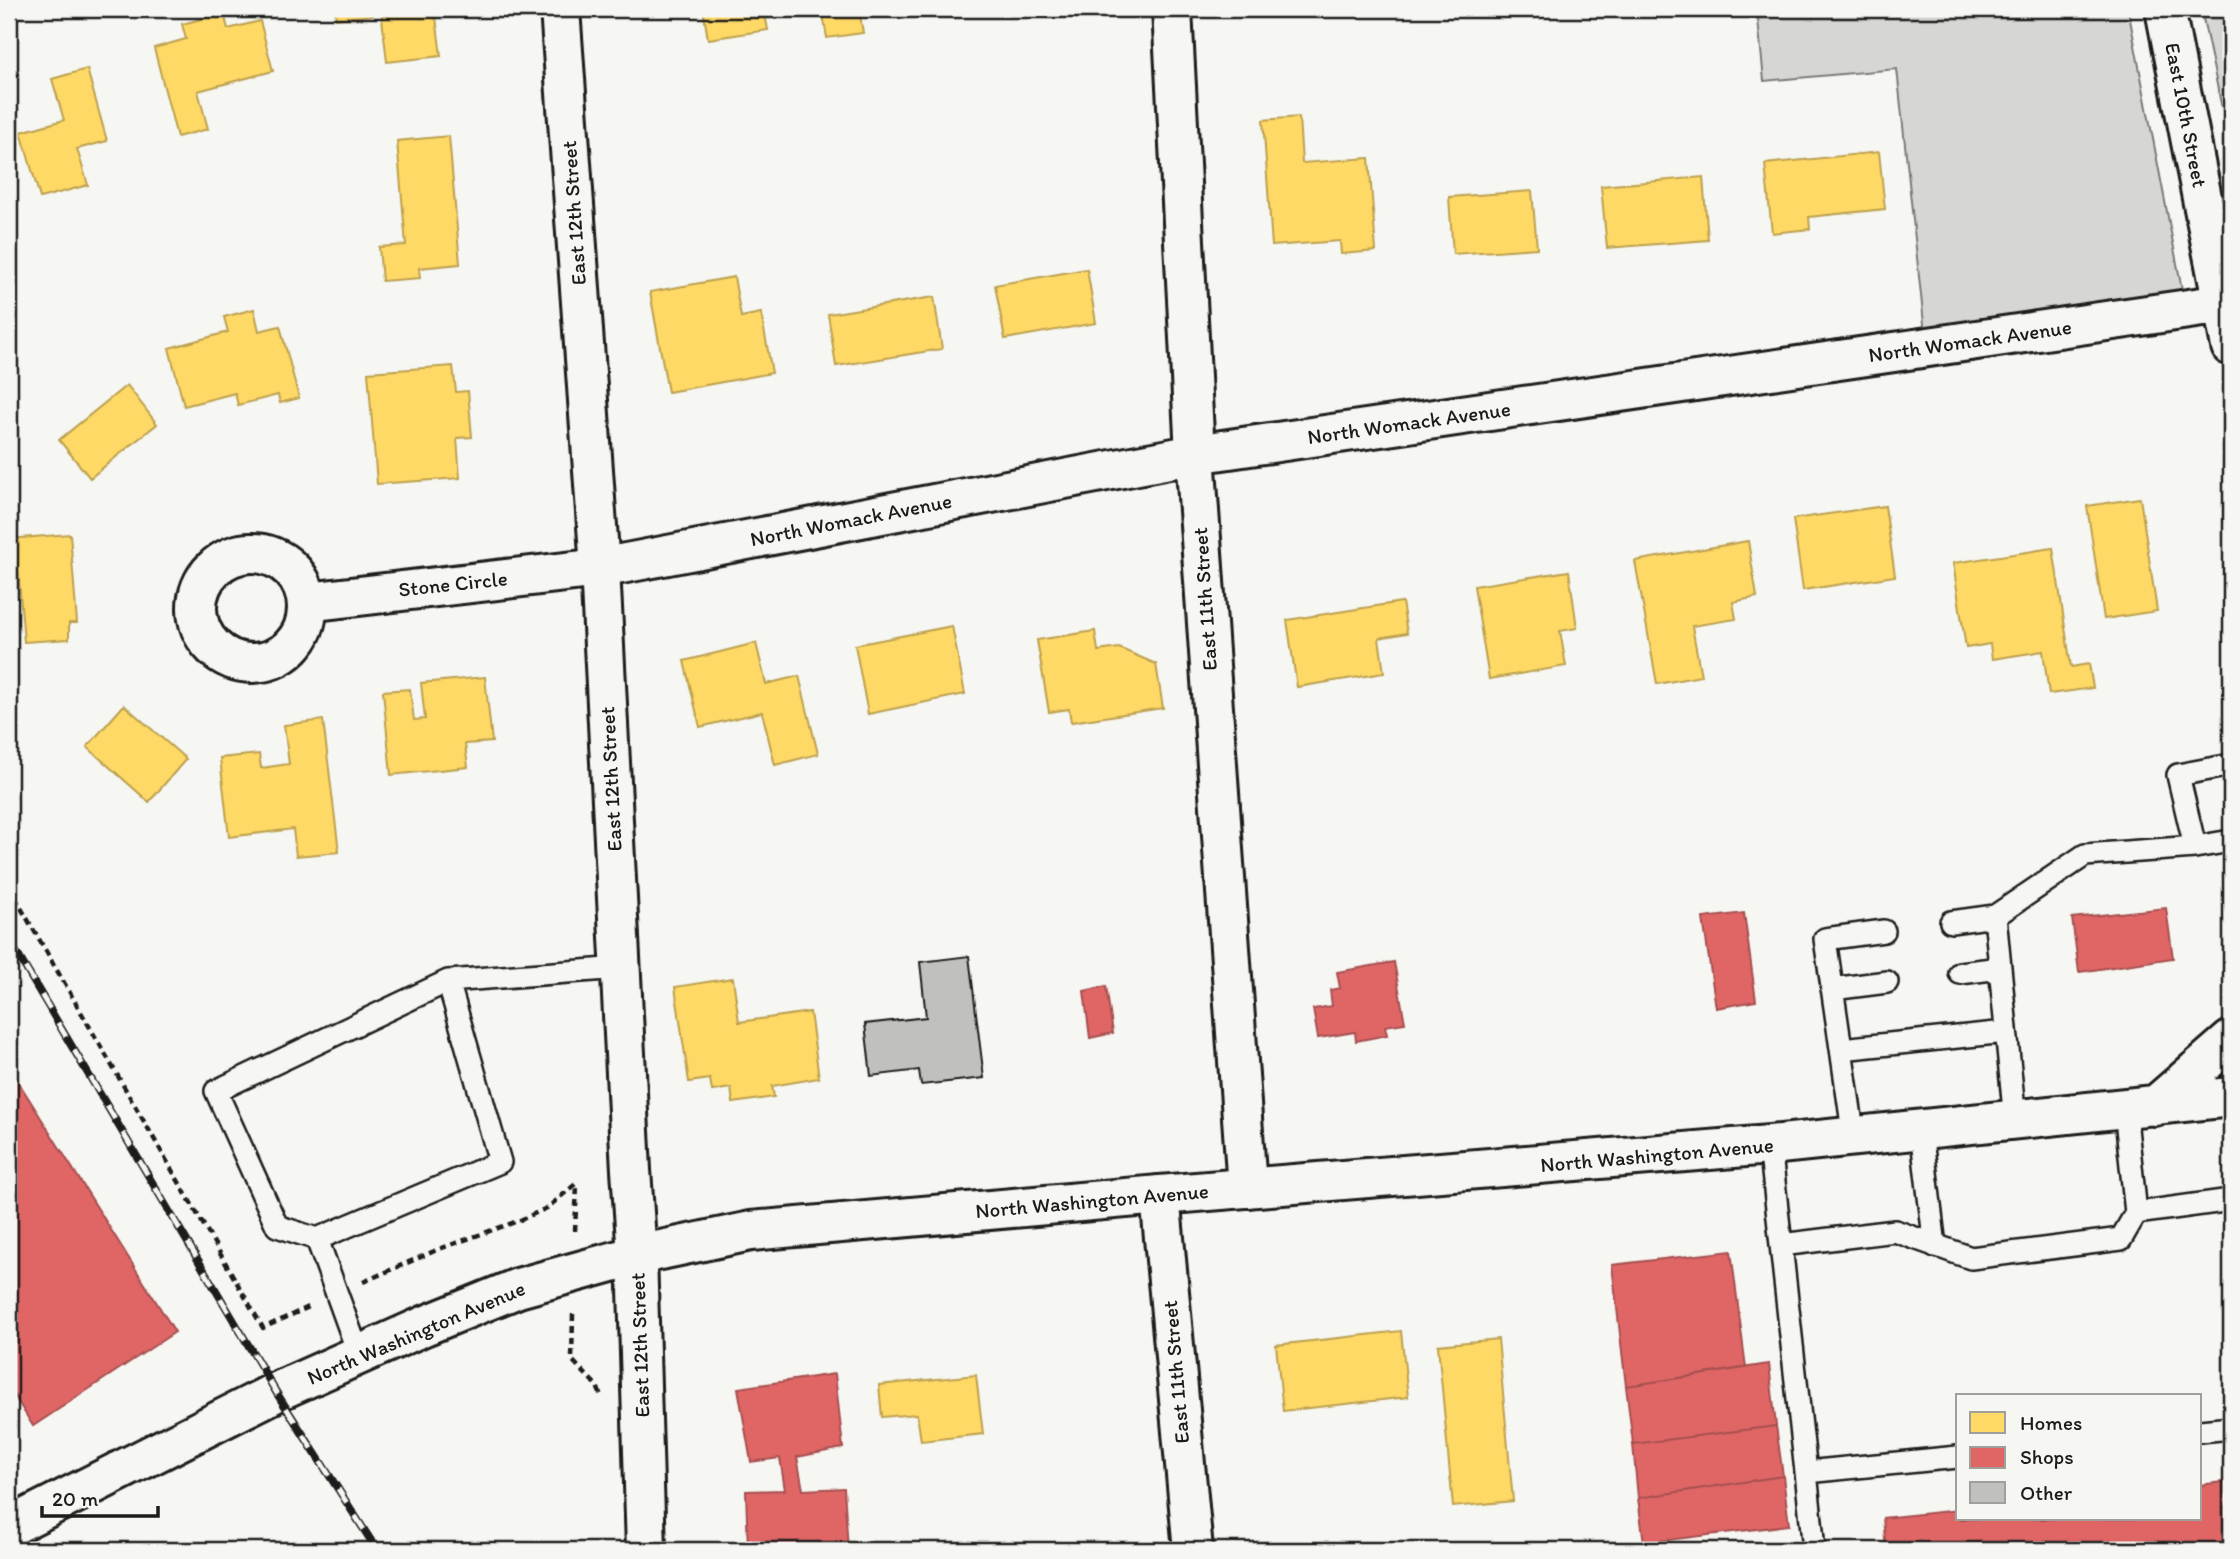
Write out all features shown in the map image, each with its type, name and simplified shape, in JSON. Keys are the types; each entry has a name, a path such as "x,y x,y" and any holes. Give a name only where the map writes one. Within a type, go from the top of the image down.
{"street":[{"name":"East 12th Street","path":"560,9 600,568 637,1255 646,1550"},
{"name":"East 11th Street","path":"1172,9 1195,454 1247,1188"},
{"name":"East 10th Street","path":"2165,9 2231,346"},
{"name":"North Womack Avenue","path":"600,568 1195,454 2223,304"},
{"name":"Stone Circle","path":"307,602 600,568"},
{"path":"2140,1108 2231,1040"},
{"name":"North Washington Avenue","path":"9,1527 276,1392 424,1325 518,1288 637,1255 751,1231 1854,1138 2231,1097"},
{"name":"East 11th Street","path":"1160,1195 1193,1550"}],"lane":[{"path":"2195,846 2178,775 2231,765"},
{"path":"1951,922 1995,916 2085,855 2231,841"},
{"path":"1995,916 2015,1121"},
{"path":"1854,1138 1825,939 1884,931"},
{"path":"448,981 499,1162 317,1239 277,1226 216,1091 448,981 621,968"},
{"path":"1960,973 2000,968"},
{"path":"1832,989 1887,982"},
{"path":"1841,1049 2006,1032"},
{"path":"1781,1245 1895,1231 1971,1258 2121,1239 2136,1213 2140,1108"},
{"path":"1921,1131 1935,1246"},
{"path":"1770,1145 1814,1550"},
{"path":"2136,1213 2231,1200"},
{"path":"317,1239 359,1355"},
{"path":"2202,1431 2231,1428"},
{"path":"1806,1472 1956,1457"}],"shaded area":[{"path":"1757,9 2128,9 2183,295 1925,333 1897,69 1764,81"},
{"path":"2201,9 2231,9 2231,151"}],"building: Homes":[{"path":"335,9 372,9 373,15 336,19"},
{"path":"381,9 435,9 441,56 387,62"},
{"path":"703,9 764,9 768,30 708,39"},
{"path":"822,9 859,9 863,33 827,38"},
{"path":"224,13 228,29 260,21 273,71 198,91 208,129 177,137 154,48 186,39 182,24"},
{"path":"87,69 107,141 77,149 88,185 40,198 21,132 64,120 52,79"},
{"path":"1299,117 1302,163 1369,158 1376,251 1341,254 1340,241 1272,246 1263,120"},
{"path":"449,136 460,264 419,268 420,278 382,281 379,247 406,245 397,141"},
{"path":"1879,152 1885,209 1809,217 1810,229 1772,233 1765,164"},
{"path":"1703,177 1708,240 1607,248 1601,186"},
{"path":"1532,191 1537,248 1453,254 1449,197"},
{"path":"1087,269 1096,323 1005,339 995,285"},
{"path":"734,277 741,317 761,313 772,373 668,392 650,292"},
{"path":"934,297 942,349 836,366 828,314"},
{"path":"254,309 259,331 280,326 299,398 280,403 278,395 238,405 235,393 184,406 169,348 228,332 224,317"},
{"path":"453,366 456,392 468,391 472,437 457,438 460,478 377,484 368,372"},
{"path":"127,385 157,424 90,478 59,440"},
{"path":"2140,498 2157,611 2104,619 2087,506"},
{"path":"1885,506 1895,576 1803,590 1793,519"},
{"path":"70,534 77,623 69,623 69,639 24,642 18,568 9,569 9,539"},
{"path":"1748,541 1757,597 1733,602 1736,619 1692,626 1701,676 1657,684 1635,561"},
{"path":"2053,548 2071,667 2089,664 2093,688 2049,694 2043,651 1992,659 1990,644 1966,648 1953,563"},
{"path":"1569,571 1577,628 1560,631 1566,666 1489,679 1474,586"},
{"path":"1402,602 1407,633 1379,638 1384,673 1297,687 1287,620"},
{"path":"952,626 965,694 868,714 855,645"},
{"path":"1095,631 1098,651 1119,648 1156,664 1163,708 1071,722 1069,709 1049,712 1037,640"},
{"path":"756,643 766,684 799,676 818,754 775,765 762,712 700,727 684,661"},
{"path":"485,677 492,742 465,744 468,767 391,775 383,691 410,689 414,720 425,719 421,683"},
{"path":"124,705 186,759 149,802 87,747"},
{"path":"323,720 339,852 296,856 293,829 229,837 220,758 259,754 261,768 289,764 284,725"},
{"path":"733,978 739,1022 810,1012 819,1078 772,1086 774,1097 733,1103 731,1088 712,1091 710,1079 689,1082 675,987"},
{"path":"1401,1331 1408,1397 1283,1411 1276,1345"},
{"path":"1498,1339 1513,1501 1453,1507 1438,1345"},
{"path":"976,1375 983,1434 921,1441 917,1414 882,1417 879,1385"}],"building: Shops":[{"path":"2166,908 2173,958 2079,972 2072,918"},
{"path":"1744,913 1756,1001 1716,1008 1703,918"},
{"path":"1394,962 1405,1023 1385,1026 1387,1035 1356,1041 1355,1032 1318,1038 1313,1009 1332,1006 1330,990 1340,988 1337,972"},
{"path":"1106,986 1113,1033 1090,1038 1084,991"},
{"path":"9,1067 175,1332 33,1426 9,1387"},
{"path":"1731,1251 1746,1368 1626,1386 1612,1265"},
{"path":"1769,1364 1776,1426 1633,1444 1626,1386"},
{"path":"835,1374 843,1448 797,1457 803,1490 844,1488 848,1550 748,1550 746,1491 785,1490 780,1458 751,1462 738,1388"},
{"path":"1776,1426 1783,1476 1638,1498 1633,1444"},
{"path":"1783,1476 1789,1525 1644,1543 1638,1498"},
{"path":"2231,1481 2231,1550 1886,1550 1883,1518 1956,1510 1956,1520 2202,1520 2202,1485"}],"building: Other":[{"path":"969,956 984,1078 921,1085 919,1070 871,1076 865,1024 926,1017 920,962"}],"railway":[{"path":"9,940 276,1392 377,1550"}]}
